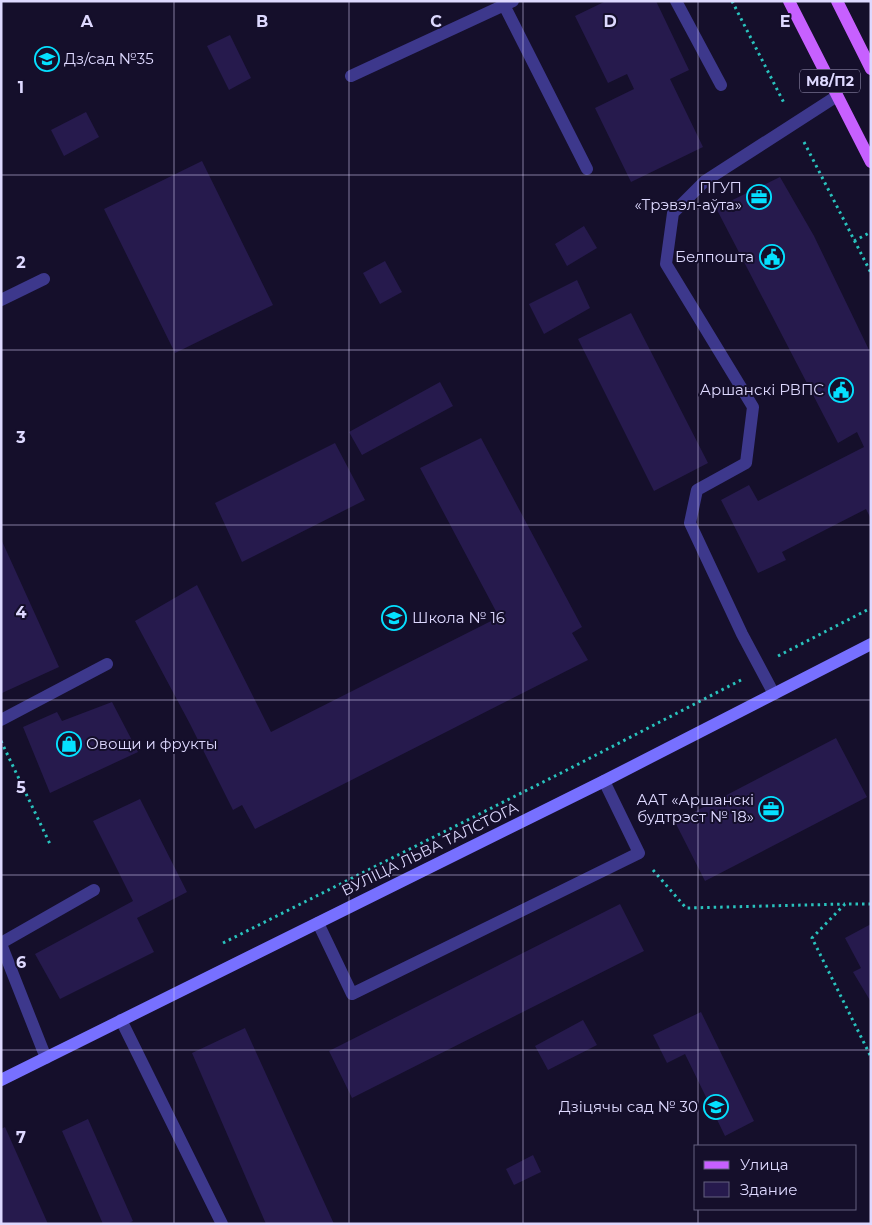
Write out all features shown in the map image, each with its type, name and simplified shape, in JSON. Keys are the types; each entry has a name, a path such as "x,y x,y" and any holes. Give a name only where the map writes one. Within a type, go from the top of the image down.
{"main road":[{"name":"М8/П2","path":"789,1 871,162"},
{"name":"М8/П2","path":"837,1 871,69"}],"street":[{"name":"ВУЛІЦА ЛЬВА ТАЛСТОГА","path":"1,1080 604,781 871,644"}],"lane":[{"path":"676,1 721,85"},
{"path":"351,76 509,3 587,169"},
{"path":"774,694 690,523 697,490 746,463 753,407 666,264 674,213 705,181 837,96"},
{"path":"1,300 44,279"},
{"path":"1,720 107,664"},
{"path":"318,922 352,994 639,853 604,781"},
{"path":"46,1058 1,943 94,890"},
{"path":"121,1020 222,1224"}],"path":[{"path":"854,241 871,232"},
{"path":"214,947 565,772 871,608"},
{"path":"1,741 50,844"},
{"path":"639,853 686,908 871,904"},
{"path":"845,904 812,938 871,1057"}],"building":[{"path":"606,1 656,1 689,70 670,79 703,147 631,182 595,108 634,89 627,74 608,83 575,16"},
{"path":"230,35 251,78 229,90 207,46"},
{"path":"86,112 99,137 64,156 51,130"},
{"path":"202,161 273,305 175,353 104,209"},
{"path":"780,177 814,236 871,354 871,519 866,509 782,552 786,560 758,573 721,500 749,485 758,501 864,447 857,432 838,443 716,208"},
{"path":"584,226 597,248 567,266 555,244"},
{"path":"385,261 402,292 380,304 363,273"},
{"path":"577,280 590,308 544,334 529,304"},
{"path":"631,313 708,463 654,491 578,339"},
{"path":"440,382 453,406 362,455 349,432"},
{"path":"481,438 582,627 572,633 588,660 255,829 242,805 233,810 135,621 197,585 271,732 499,617 420,468"},
{"path":"335,443 365,500 242,562 215,503"},
{"path":"1,539 59,667 2,693 1,690"},
{"path":"112,702 138,752 50,793 23,727 57,712 62,721"},
{"name":"ААТ «Аршанскі будтрэст № 18»","path":"836,738 867,797 705,881 675,822"},
{"path":"140,799 187,892 137,918 154,952 60,999 35,954 133,901 93,821"},
{"path":"620,904 644,951 352,1098 329,1051"},
{"path":"871,924 871,1002 853,972 861,968 845,938"},
{"path":"701,1012 754,1121 725,1136 685,1054 667,1063 653,1035"},
{"path":"583,1020 597,1045 548,1070 535,1046"},
{"path":"245,1028 334,1224 266,1224 192,1053"},
{"path":"88,1119 133,1221 127,1224 103,1224 62,1131"},
{"path":"5,1127 48,1224 1,1224 1,1129"},
{"path":"533,1155 541,1172 514,1185 506,1169"}],"place":[{"name":"Дз/сад №35","path":"47,59"},
{"name":"ПГУП «Трэвэл-аўта»","path":"759,197"},
{"name":"Белпошта","path":"772,257"},
{"name":"Аршанскі РВПС","path":"841,390"},
{"name":"Школа № 16","path":"394,618"},
{"name":"Овощи и фрукты","path":"69,744"},
{"name":"ААТ «Аршанскі будтрэст № 18»","path":"771,809"},
{"name":"Дзіцячы сад № 30","path":"716,1107"}]}
